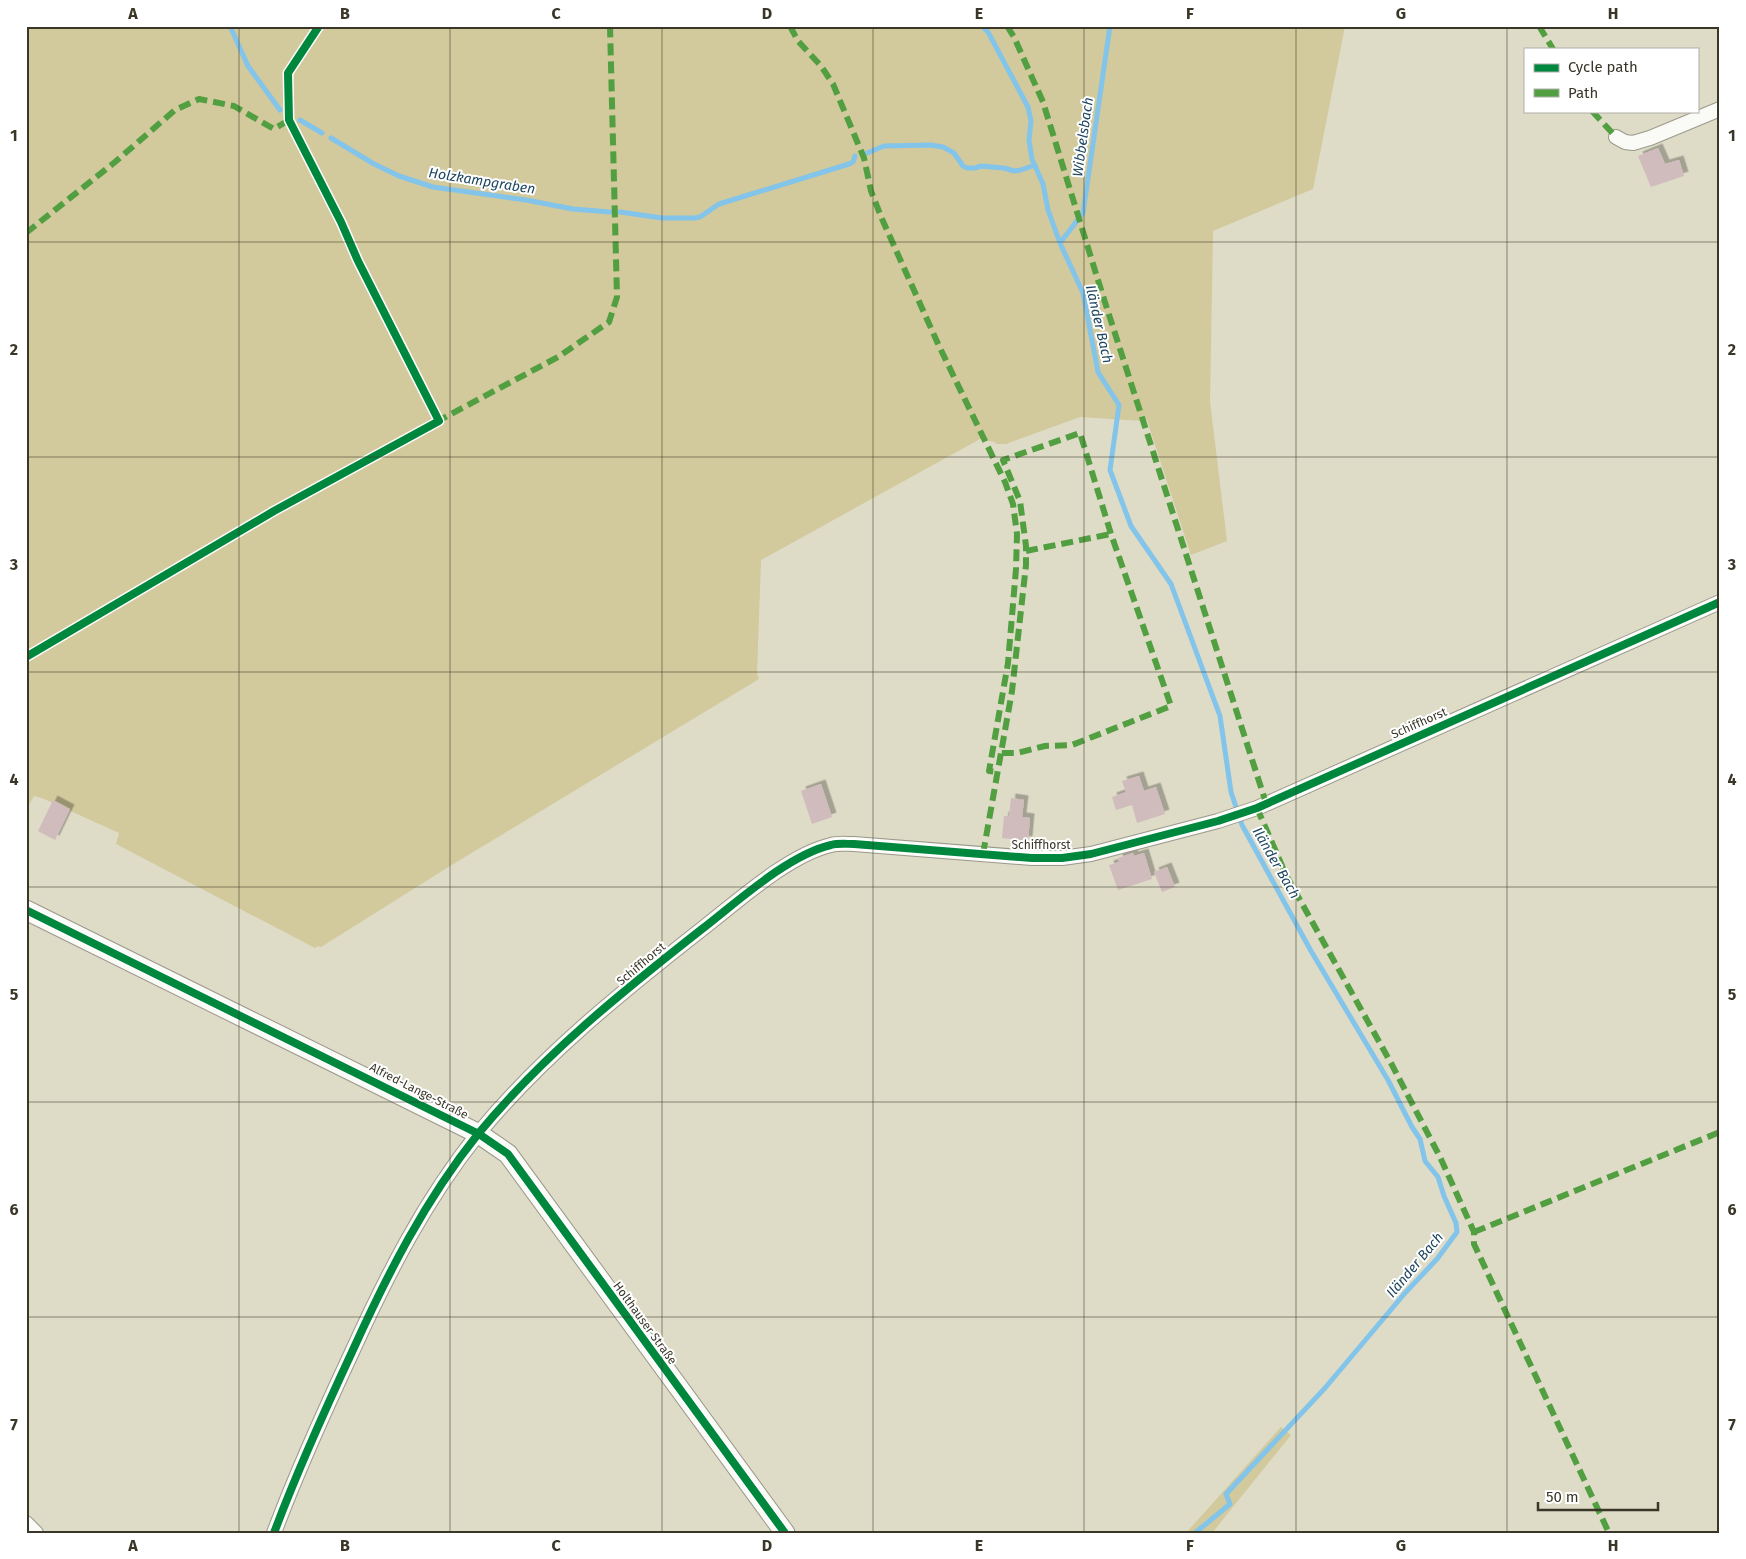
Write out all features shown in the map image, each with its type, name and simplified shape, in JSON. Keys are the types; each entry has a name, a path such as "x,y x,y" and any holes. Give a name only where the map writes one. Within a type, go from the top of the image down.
{"street":[{"path":"1616,137 1625,142 1633,143 1650,138 1720,109"},
{"name":"Schiffhorst","path":"478,1134 528,1079 586,1025 682,945 740,900 783,867 808,853 831,845 854,844 1032,858 1062,858 1091,854 1228,818 1248,811 1720,602"},
{"name":"Alfred-Lange-Straße","path":"26,910 478,1134 440,1187 409,1236 386,1278 323,1414 274,1533"},
{"name":"Holthauser Straße","path":"478,1134 508,1154 785,1533"},
{"path":"26,1523 36,1533"}],"shaded area":[{"path":"26,26 1345,26 1313,189 1213,231 1210,402 1227,541 1191,555 1147,420 1080,417 1006,444 996,444 995,442 980,439 761,560 757,673 759,679 450,866 321,947 315,948 116,844 119,833 34,796 26,810"},
{"path":"1281,1427 1291,1435 1212,1533 1186,1533"}],"building":[{"path":"1658,148 1665,164 1679,160 1684,176 1651,187 1638,156"},
{"path":"1139,776 1144,791 1156,787 1165,814 1137,823 1132,805 1116,810 1112,797 1126,792 1122,781"},
{"path":"821,784 832,817 812,824 801,791"},
{"path":"1011,798 1024,800 1022,817 1030,818 1028,841 1002,838 1004,816 1009,816"},
{"path":"53,800 70,809 55,840 38,831"},
{"path":"1133,853 1134,856 1144,853 1152,879 1118,890 1109,865 1119,862 1118,858"},
{"path":"1167,867 1175,887 1162,892 1154,872"}],"waterway":[{"name":"Holzkampgraben","path":"230,26 248,66 280,110"},
{"name":"Iländer Bach","path":"982,26 988,32 1028,107 1031,121 1029,140 1032,159 1043,184 1048,210 1060,243 1083,293 1098,372 1119,405 1110,470 1131,526 1171,584 1220,716 1231,792 1242,825 1311,951 1388,1080 1420,1139 1425,1161 1438,1177 1456,1223 1457,1232 1437,1259 1405,1293 1325,1388 1226,1494 1230,1504 1195,1533"},
{"name":"Wibbelsbach","path":"1060,243 1083,213 1110,26"},
{"name":"Holzkampgraben","path":"300,120 322,133"},
{"name":"Holzkampgraben","path":"331,138 374,164 399,176 433,187 526,200 573,209 610,212"},
{"name":"Holzkampgraben","path":"867,153 884,146 931,145 943,147 954,153 963,166 967,168 980,166 1004,168 1014,171 1035,165"},
{"name":"Holzkampgraben","path":"620,212 662,218 700,217 719,204 849,164 853,162 855,156"}],"marked path":[{"path":"436,422 558,357 609,322 617,297 610,26"},
{"path":"790,26 798,41 821,66 833,84 864,158 871,191 882,219 939,346 1005,482 1013,504 1017,534 1016,569 1008,663 989,771 997,772"},
{"path":"1007,26 1014,37 1043,102 1102,293 1266,803"},
{"path":"1539,26 1552,48"},
{"path":"26,233 115,162 175,110 199,99 234,106 274,129 289,120"},
{"path":"1593,112 1616,137"},
{"path":"983,854 1012,691 1026,565 1026,546 1020,501 1003,460 1080,433 1111,534 1171,706 1072,745 1045,746 1017,753 1001,753"},
{"path":"1026,551 1111,534"},
{"path":"1257,808 1286,875 1391,1063 1440,1157 1474,1232 1474,1244 1609,1533"},
{"path":"1474,1232 1720,1132"}],"cycle path":[{"path":"26,657 274,511 439,421 289,120 288,73 319,26"},
{"path":"274,1533 311,1442 393,1267 441,1185 478,1134 529,1078 584,1025 672,952 747,893 781,869 815,850 839,844 1032,858 1062,858 1091,854 1218,821 1257,808 1720,602"},
{"path":"26,910 479,1134 508,1154 785,1533"}]}
